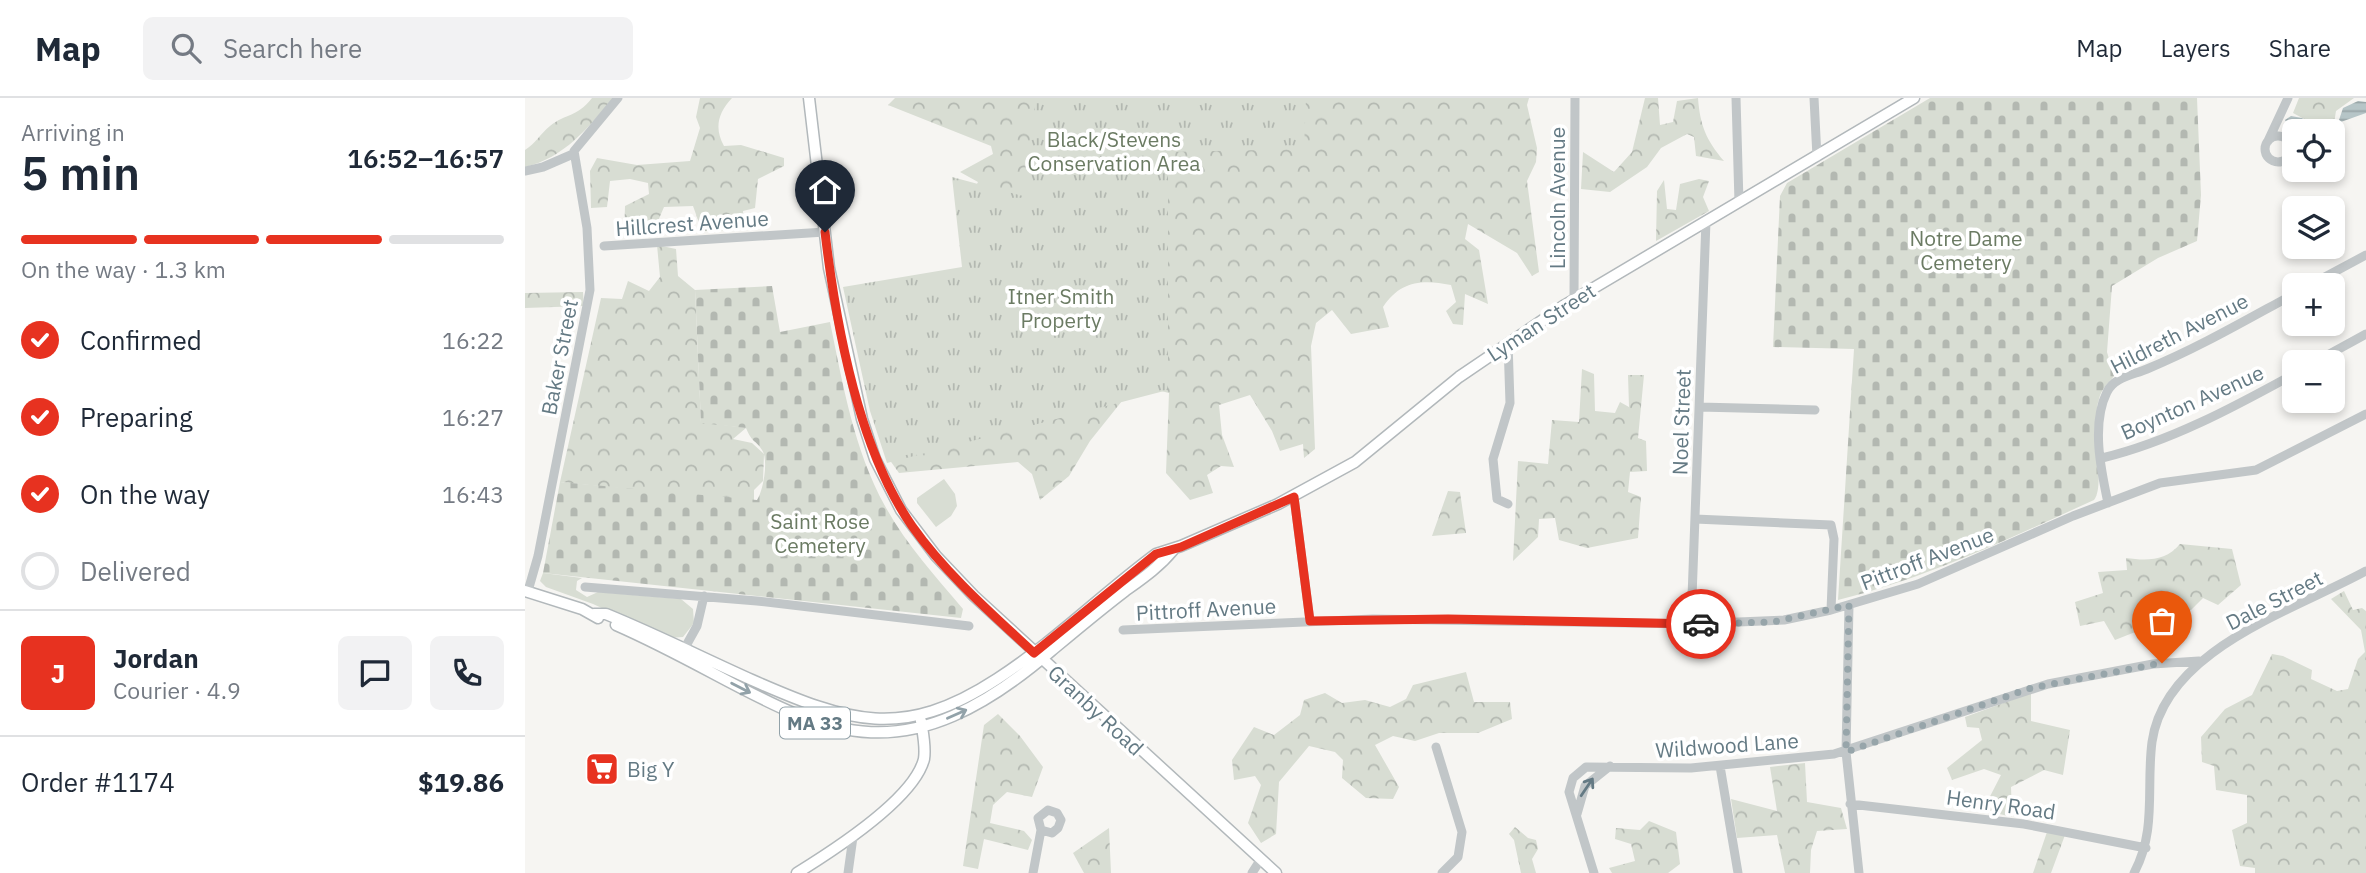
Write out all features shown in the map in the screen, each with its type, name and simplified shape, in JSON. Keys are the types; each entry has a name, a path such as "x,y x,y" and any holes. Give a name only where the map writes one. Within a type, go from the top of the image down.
{"main road":[{"name":"Granby Road","path":"809,98 825,232 856,398 882,474 911,525 936,556 1038,657 1276,873"},
{"name":"Lyman Street","path":"1038,657 1156,554 1173,550 1294,497 1365,456 1459,377 1574,299 1914,98"},
{"name":"MA 33","path":"526,591 594,614 606,614 683,652 782,695 827,711 872,718 939,710 1038,657"},
{"name":"MA 33","path":"683,652 782,710 827,727 862,733 922,727 974,707 1029,672 1038,657"},
{"path":"797,873 853,837 892,801 918,771 924,755 919,714"}],"street":[{"path":"525,170 543,167 573,154 575,146 599,125 618,98"},
{"name":"Lincoln Avenue","path":"1574,299 1575,98"},
{"path":"1736,98 1739,202"},
{"path":"1814,98 1817,157"},
{"path":"2282,160 2269,158 2266,144 2288,98"},
{"path":"2266,144 2276,136 2282,138"},
{"name":"Baker Street","path":"526,591 538,555 586,324 590,290 590,253 581,181 573,154"},
{"name":"Noel Street","path":"1691,624 1706,221"},
{"name":"Hillcrest Avenue","path":"604,246 825,232"},
{"path":"2332,273 2366,255"},
{"name":"Hildreth Avenue","path":"2108,503 2102,458 2101,412 2106,392 2114,383 2178,355 2282,300"},
{"path":"2337,350 2366,334"},
{"path":"1508,343 1510,403 1493,459 1497,499 1508,504"},
{"name":"Boynton Avenue","path":"2102,458 2124,453 2243,403 2282,381"},
{"path":"1699,407 1815,410"},
{"name":"Pittroff Avenue","path":"1123,630 1310,621 1448,619 1691,624 1773,622 1831,610 1928,581 2160,483 2234,476 2256,470 2366,414"},
{"path":"1294,497 1310,621"},
{"path":"1695,519 1824,523 1833,527 1831,610"},
{"name":"Dale Street","path":"2199,661 2247,632 2366,571"},
{"path":"585,587 969,626"},
{"path":"683,652 697,626 704,597"},
{"path":"1849,605 1846,752 1859,873"},
{"path":"2134,873 2146,848 2151,817 2154,732 2169,699 2199,661"},
{"name":"Wildwood Lane","path":"1594,873 1569,792 1573,778 1591,765 1720,766 1846,752 2040,686 2144,665 2199,661"},
{"path":"1436,747 1462,832 1457,860 1442,873"},
{"path":"1577,816 1585,786 1610,766"},
{"path":"1720,766 1738,873"},
{"name":"Henry Road","path":"1850,804 2016,823 2146,848"},
{"path":"1033,873 1041,830"},
{"path":"848,873 853,837"},
{"path":"1252,873 1261,859"}],"green space":[{"path":"592,98 613,98 584,131 563,149 552,157 525,167 525,150 550,126 581,109"},
{"path":"700,98 732,98 723,109 718,127 724,146 741,145 784,158 784,166 758,179 755,208 743,211 744,230 702,231 693,206 664,207 652,235 624,237 625,206 649,194 648,183 630,179 610,181 607,207 591,208 590,171 597,158 637,165 690,161 700,128 696,117"},
{"name":"Black/Stevens Conservation Area","path":"895,98 1529,98 1527,105 1537,148 1536,162 1527,181 1539,272 1532,276 1517,253 1468,224 1465,239 1479,250 1488,304 1465,294 1463,325 1453,324 1446,311 1456,302 1451,285 1440,283 1413,284 1404,287 1390,298 1383,307 1389,327 1351,334 1332,310 1316,323 1311,346 1315,449 1304,458 1303,444 1280,451 1272,431 1250,395 1219,405 1222,435 1234,467 1221,466 1207,475 1213,493 1190,500 1166,473 1169,393 1157,390 1130,391 1090,441 1069,476 1040,500 1032,474 1018,462 899,473 889,459 977,265 962,213 978,182 960,172 993,154 991,146 888,105"},
{"name":"Itner Smith Property","path":"1036,98 1306,98 1304,149 1168,152 1168,390 887,463 870,411 843,287 962,267 952,177 1023,196"},
{"path":"1645,98 1658,98 1660,125 1673,122 1677,101 1698,98 1705,132 1724,161 1696,156 1694,137 1687,134 1661,148 1647,167 1610,192 1581,189 1583,152 1614,172 1632,152"},
{"name":"Notre Dame Cemetery","path":"1930,98 2197,98 2201,195 2197,241 2158,258 2112,286 2107,352 2114,376 2101,393 2097,410 2099,482 2094,500 1936,569 1838,600 1854,349 1773,347 1780,196 1787,183"},
{"path":"2299,98 2354,98 2336,111 2335,119 2304,119 2293,113"},
{"path":"1699,179 1709,181 1703,197 1709,211 1656,241 1657,191 1664,180 1667,209 1676,210 1680,184"},
{"path":"657,245 676,249 678,276 695,290 701,422 746,428 733,439 752,443 764,454 763,481 754,490 754,502 560,482 601,298 622,299 628,281 649,291 660,277"},
{"name":"Saint Rose Cemetery","path":"772,286 780,332 830,322 857,440 874,485 902,533 963,609 961,618 543,573 560,482 757,500 765,468 760,447 746,428 701,423 695,290"},
{"path":"583,292 584,306 525,308 525,293"},
{"path":"1582,369 1594,374 1595,411 1615,413 1620,402 1629,407 1628,375 1644,375 1638,438 1646,441 1647,471 1630,472 1628,492 1641,497 1638,538 1587,548 1559,540 1555,518 1539,519 1538,537 1513,561 1518,461 1548,464 1552,420 1579,422"},
{"path":"944,479 955,494 957,506 951,516 936,527 917,503 917,498"},
{"path":"1448,491 1460,492 1466,533 1432,536"},
{"path":"2180,544 2232,549 2241,585 2218,605 2203,598 2191,610 2115,640 2104,621 2080,626 2075,602 2103,593 2098,572 2127,570 2126,558 2162,557"},
{"path":"543,573 582,578 577,581 576,590 587,597 598,592 681,599 693,609 694,623 683,637 668,638 593,604 546,587 540,581"},
{"path":"2344,591 2353,610 2362,608 2366,611 2366,873 2255,873 2255,868 2240,866 2232,830 2247,823 2247,795 2216,790 2214,766 2202,762 2201,737 2225,709 2252,695 2272,654 2283,656 2312,670 2311,679 2337,691 2348,689 2358,659 2365,652 2361,630 2331,599"},
{"path":"1466,672 1474,702 1510,702 1512,719 1478,733 1439,733 1415,741 1393,736 1375,745 1399,787 1393,799 1366,798 1342,778 1343,760 1335,752 1309,746 1279,782 1276,834 1261,843 1248,823 1261,785 1255,776 1234,780 1232,760 1254,727 1274,735 1300,715 1304,700 1325,693 1342,703 1365,700 1390,707 1406,699 1413,685"},
{"path":"2031,693 2031,721 2070,730 2063,775 2044,770 2011,787 2012,817 1983,810 2001,775 1984,769 1952,780 1947,768 1982,740 1979,728 1967,727 1965,717"},
{"path":"998,714 1020,736 1043,767 1032,797 1007,792 993,805 990,823 1024,831 1032,840 1028,850 984,839 978,869 963,866 984,725"},
{"path":"1805,763 1807,802 1841,808 1847,829 1817,831 1811,850 1810,873 1785,873 1777,835 1737,838 1731,799 1777,811 1770,767"},
{"path":"1649,821 1676,832 1680,864 1668,873 1612,873 1609,868 1635,861 1631,844 1615,839 1616,828 1640,830"},
{"path":"1515,827 1528,838 1536,840 1538,849 1532,859 1536,873 1521,873 1514,840 1509,834"},
{"path":"1109,828 1111,873 1084,873 1073,853"},
{"path":"2047,832 2065,835 2051,873 2033,873"}],"shaded area":[{"path":"2358,101 2366,102 2366,113 2345,120 2339,119 2343,108"}],"way so far":[{"path":"1701,624 1773,622 1849,605 1846,752 2031,688 2162,663"}],"place":[{"name":"Big Y","path":"602,769"}],"route":[{"path":"825,232 829,268 856,398 882,474 919,536 974,596 1034,653 1156,554 1181,547 1294,497 1310,621 1448,619 1701,624"}]}
